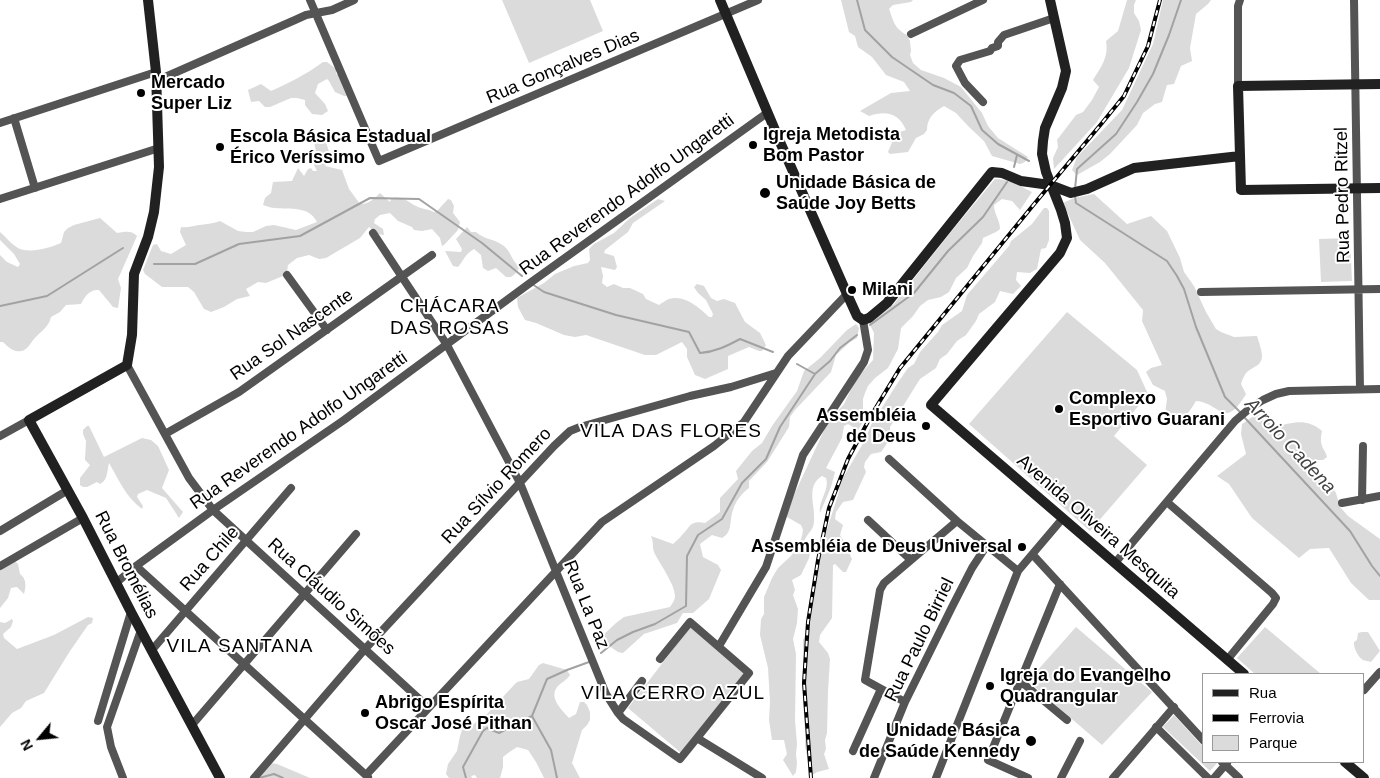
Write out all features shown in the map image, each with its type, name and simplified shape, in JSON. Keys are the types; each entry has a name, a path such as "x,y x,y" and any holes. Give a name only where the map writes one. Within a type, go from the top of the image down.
{"street":[{"path":"0,436 127,364 132,335 134,274 148,238 154,212 160,168 156,77 148,0"},
{"path":"310,0 316,13"},
{"path":"0,123 156,77 295,20 332,10 354,0"},
{"path":"719,646 766,568 803,456 864,362 868,350 863,320 857,316 847,294 767,113 720,0"},
{"name":"Rua Gonçalves Dias","path":"316,13 378,161 758,0"},
{"path":"912,34 983,0"},
{"path":"1050,0 1066,71 1062,88 1045,128 1043,141 1042,154 1050,184"},
{"path":"1240,0 1238,6 1238,86 1241,190 1380,188"},
{"name":"Rua Pedro Ritzel","path":"1354,0 1360,389"},
{"path":"983,102 965,83 956,66 960,60 990,51 998,46 998,42 1004,35 1054,18"},
{"path":"1238,86 1380,84"},
{"name":"Rua Reverendo Adolfo Ungaretti","path":"116,583 136,566 213,510 344,420 530,282 767,113"},
{"path":"14,118 35,188"},
{"path":"0,199 159,148"},
{"path":"863,320 869,318 888,303 992,172 1002,173 1021,181 1050,184 1071,193 1094,186 1134,168 1240,156"},
{"name":"Avenida Oliveira Mesquita","path":"1050,184 1061,210 1067,238 1060,253 931,405 1243,673"},
{"name":"Rua La Paz","path":"373,233 447,344 520,482 606,694 618,713 623,719 680,759 697,738"},
{"name":"Rua Sol Nascente","path":"165,434 239,392 401,275 432,255"},
{"path":"287,275 327,330"},
{"path":"1201,292 1380,289"},
{"path":"136,566 368,776 428,707 602,522 714,446 744,422 788,356 847,294"},
{"name":"Rua Cláudio Simões","path":"127,364 189,478 213,510 428,707"},
{"name":"Rua Sílvio Romero","path":"254,778 365,649 558,441 570,431 776,373"},
{"path":"1115,563 1236,421 1249,409 1276,394 1290,391 1380,389"},
{"name":"Rua Bromélias","path":"28,420 68,490 220,778"},
{"path":"1362,500 1364,446"},
{"path":"889,460 957,521 1018,571"},
{"name":"Rua Chile","path":"152,650 291,488"},
{"path":"0,531 68,490"},
{"path":"1342,503 1380,496"},
{"path":"1167,502 1265,586 1276,598 1274,604 1227,660"},
{"path":"0,566 83,518"},
{"path":"936,778 1018,571 1063,518"},
{"path":"868,520 911,560"},
{"path":"906,702 865,680 880,590 884,583 957,521"},
{"path":"192,725 356,534"},
{"name":"Rua Paulo Birriel","path":"874,778 906,702 952,607 972,568 987,545"},
{"path":"1033,555 1202,739"},
{"path":"1028,778 988,760 1060,584"},
{"path":"98,721 131,612"},
{"path":"660,659 690,622 749,673 697,738 762,778"},
{"path":"123,778 111,747 107,727 141,630"},
{"path":"1365,689 1380,672"},
{"path":"618,713 642,682"},
{"path":"1020,682 1067,720"},
{"path":"853,751 881,689"},
{"path":"107,690 119,692"},
{"path":"1113,778 1174,707"},
{"path":"1156,727 1208,778"},
{"path":"1060,778 1080,741"},
{"path":"1214,778 1225,763 1239,778"},
{"path":"1346,763 1364,778"}],"green space":[{"path":"502,0 590,0 603,31 529,63"},
{"path":"841,0 913,0 893,5 889,9 895,24 899,30 907,35 910,41 910,55 913,63 921,70 944,78 961,87 982,113 988,126 998,138 1028,157 1025,162 1020,164 992,156 984,141 956,113 944,106 932,116 928,122 927,130 916,138 908,152 890,154 888,152 896,133 906,130 903,124 891,114 881,113 869,116 860,111 891,93 910,91 904,82 886,75 872,57 858,47 855,36 849,32"},
{"path":"1127,0 1136,0 1134,13 1139,21 1141,30 1129,68 1097,122 1054,169 1053,158 1058,147 1057,140 1076,115 1083,112 1099,87 1093,80 1105,57 1106,41 1118,31"},
{"path":"1163,0 1211,0 1196,14 1190,48 1192,61 1181,66 1174,84 1167,85 1162,102 1155,104 1143,113 1137,125 1110,154 1077,175 1072,170 1077,157 1122,110 1153,44"},
{"path":"323,62 327,62 336,69 336,74 339,75 347,96 335,92 327,79 318,84 315,93 325,104 328,111 322,115 312,114 305,105 305,100 297,98 291,98 270,107 265,107 259,101 251,102 248,90 261,84 271,91 298,78"},
{"path":"316,133 326,142 332,158 325,166 342,170 349,189 360,204 369,202 380,193 390,202 391,199 399,198 434,212 448,199 451,200 454,206 453,213 460,222 458,230 442,246 440,238 432,229 414,230 412,227 398,221 390,213 380,215 375,219 374,223 383,229 384,235 377,234 369,227 360,238 326,258 319,259 309,255 297,258 288,265 287,271 283,276 266,283 258,282 246,289 250,296 237,299 211,312 204,309 194,292 188,287 162,287 145,274 143,270 153,245 157,244 161,251 171,254 186,245 180,232 181,227 220,221 238,231 253,232 266,226 274,225 296,230 317,222 309,213 304,211 263,205 265,198 271,193 273,182 292,181 298,168 304,176 308,169 311,168 313,171 317,171 314,165 316,153 313,135"},
{"path":"995,179 1019,185 1032,192 1020,210 1012,201 1002,199 994,205 1000,229 983,238 967,268 956,278 949,292 941,297 928,300 920,306 901,328 898,349 888,368 875,378 865,393 863,409 866,416 858,430 848,424 844,426 842,438 826,468 835,472 820,513 827,482 826,478 822,476 814,485 812,497 814,524 805,539 810,553 809,558 801,575 792,580 795,590 793,595 798,609 793,639 796,654 795,720 797,763 796,772 793,776 783,760 787,754 784,740 772,740 769,720 768,668 760,635 761,619 764,614 764,597 772,578 778,568 791,556 799,545 802,536 803,530 801,525 787,517 786,512 828,422 844,404 856,379 873,360 874,333 869,323 894,304"},
{"path":"1094,194 1127,224 1151,216 1167,231 1180,258 1184,272 1194,286 1216,329 1234,337 1257,336 1262,351 1262,359 1259,364 1246,373 1241,384 1246,394 1239,405 1232,411 1222,412 1196,401 1189,412 1181,418 1172,420 1165,414 1167,399 1165,391 1153,385 1146,372 1151,368 1162,365 1142,321 1143,310 1105,263 1080,240 1063,203 1074,198"},
{"path":"658,199 665,201 633,223 628,232 605,250 604,253 614,256 617,267 615,270 601,267 602,283 607,287 614,284 623,288 630,288 659,305 668,299 680,298 696,306 709,317 712,317 713,314 706,300 694,287 697,284 704,286 711,298 717,301 724,299 735,303 745,322 760,333 766,345 762,351 749,347 728,356 728,369 705,379 695,375 687,357 687,349 682,342 656,355 645,355 586,335 575,337 564,335 525,320 518,307 517,298 544,283 555,274 574,266 588,263 590,260 589,249 594,244 614,233 630,218"},
{"path":"1044,208 1047,208 1049,211 1049,240 1046,248 1041,249 1037,269 1030,273 1017,272 1016,280 1021,286 1013,294 1000,291 995,302 979,314 966,335 957,341 947,354 940,359 936,368 920,379 890,427 886,446 881,452 871,454 865,462 866,472 853,500 843,502 836,512 835,519 843,525 840,535 850,547 852,559 846,572 843,572 835,564 833,565 832,618 820,635 819,642 828,653 830,659 826,749 824,754 829,769 817,772 811,776 805,746 803,640 806,633 809,603 821,548 840,483 865,440 871,425 908,368 914,364 920,352 942,325 962,311 967,295 1009,246 1011,241 1032,224"},
{"path":"100,218 117,233 130,232 137,236 118,279 121,288 118,308 113,307 99,290 93,291 86,296 81,304 66,305 60,312 51,317 47,326 25,350 14,350 0,342 0,255 7,262 18,267 20,264 14,254 0,240 0,232 18,248 23,250 40,250 61,243 64,232 68,228"},
{"path":"467,227 471,232 476,232 505,247 520,267 515,274 511,277 506,277 496,268 488,271 483,268 481,255 474,249 458,267 453,266 445,251 461,252 462,249 456,239"},
{"path":"1350,238 1352,281 1321,282 1319,239"},
{"name":"Complexo Esportivo Guarani","path":"1067,312 1137,370 1148,394 1114,436 1147,465 1090,531 969,424"},
{"path":"856,324 859,328 857,338 836,355 831,372 795,410 790,417 789,427 767,462 749,481 749,488 739,498 734,507 728,533 722,538 712,535 700,544 703,557 718,565 721,570 709,599 693,613 683,613 677,623 644,634 623,653 618,652 599,639 624,617 670,607 675,596 674,591 654,552 651,536 673,544 691,524 696,522 705,523 720,512 720,498 738,479 736,471 752,451 762,443 797,391 804,371 820,358 847,330"},
{"path":"1258,413 1274,427 1299,422 1310,424 1322,431 1321,442 1327,457 1323,460 1308,460 1309,470 1333,488 1340,507 1348,516 1380,539 1380,600 1369,600 1351,583 1329,548 1310,549 1299,558 1252,518 1229,484 1217,476 1246,454 1241,434 1242,424"},
{"path":"89,426 104,457 142,438 151,440 158,446 169,470 162,488 183,512 179,518 166,498 147,490 138,494 137,497 143,506 142,509 119,482 109,463 107,475 103,482 100,484 97,482 87,487 80,485 80,478 90,465 85,460 86,441 83,434 83,430"},
{"path":"15,561 25,581 24,594 17,587 11,588 8,598 0,608 0,569"},
{"path":"88,617 93,618 92,623 88,625 70,651 44,693 26,701 0,727 0,622 5,623 12,619 11,627 3,634 4,638 17,649 54,635"},
{"path":"690,627 744,674 681,753 628,708"},
{"path":"1076,627 1152,692 1102,745 1028,681"},
{"path":"1265,627 1320,673 1254,673 1237,658"},
{"path":"1368,632 1380,651 1371,662 1361,659 1354,646 1358,633"},
{"path":"543,663 567,670 570,675 558,686 554,694 562,711 569,718 576,714 580,702 584,702 590,712 590,720 582,730 572,763 580,778 544,778 528,750 517,747 503,757 500,778 477,778 475,775 471,776 472,778 449,778 446,774 448,764 457,751 462,730 487,714 517,682 529,679 539,665"},
{"path":"1174,715 1202,746 1202,763 1217,763 1210,771 1163,727"},
{"path":"271,763 277,764 310,778 259,778"}],"waterway":[{"name":"Arroio Cadena","path":"857,0 865,30 892,57 933,85 954,93 971,106 982,130 998,144 1029,161"},
{"path":"1075,189 1077,169 1116,134 1153,74 1181,0"},
{"path":"1014,167 1017,155"},
{"path":"870,325 914,293 948,251 983,217 1007,182"},
{"name":"Arroio Cadena","path":"1075,196 1076,203 1167,261 1184,289 1196,327 1225,397 1241,413"},
{"path":"154,264 195,264 239,244 300,236 370,198 419,199 482,243 522,276"},
{"path":"0,306 47,296 123,248"},
{"path":"532,284 544,292 616,315 689,332 700,353 716,350 740,339 773,352"},
{"path":"601,653 617,640 655,624 686,606 687,556 698,535 722,519 742,483 766,459 780,427 815,374 830,361 840,348 857,335"},
{"path":"797,364 815,374"},
{"name":"Arroio Cadena","path":"1244,417 1350,531 1380,576"},
{"path":"466,778 463,767 483,731 487,728 499,733 532,716 547,679 589,662"},
{"path":"532,716 551,750 557,778"},
{"path":"259,778 274,774 283,778"}],"railway":[{"path":"811,778 804,683 808,622 829,508 848,459 900,368 1124,96 1148,46 1160,0"}],"place":[{"name":"Mercado Super Liz","path":"141,93"},
{"name":"Igreja Metodista Bom Pastor","path":"753,145"},
{"name":"Escola Básica Estadual Érico Veríssimo","path":"220,147"},
{"name":"Unidade Básica de Saúde Joy Betts","path":"765,193"},
{"name":"Milani","path":"852,290"},
{"name":"Complexo Esportivo Guarani","path":"1059,409"},
{"name":"Assembléia de Deus","path":"926,426"},
{"name":"Assembléia de Deus Universal","path":"1022,547"},
{"name":"Igreja do Evangelho Quadrangular","path":"990,686"},
{"name":"Abrigo Espírita Oscar José Pithan","path":"365,713"},
{"name":"Unidade Básica de Saúde Kennedy","path":"1031,741"}],"district":[{"name":"CHÁCARA DAS ROSAS","path":"450,318"},
{"name":"VILA DAS FLORES","path":"671,432"},
{"name":"VILA SANTANA","path":"240,647"},
{"name":"VILA CERRO AZUL","path":"673,694"}]}
